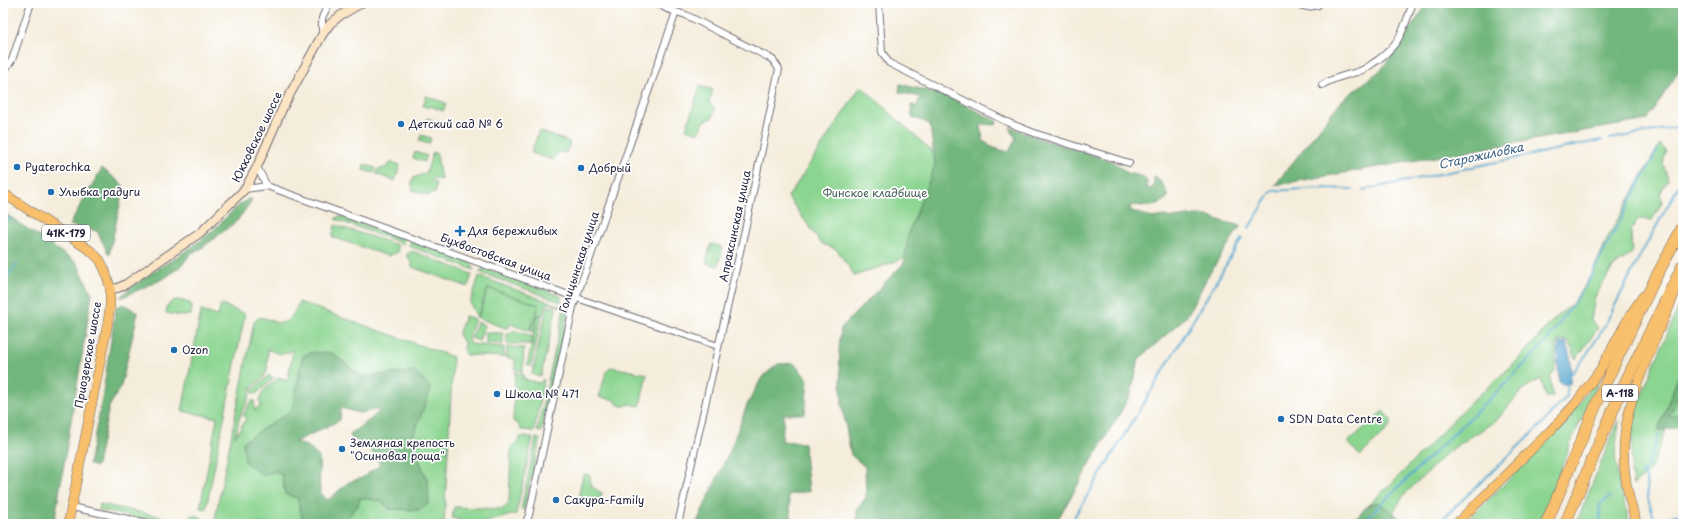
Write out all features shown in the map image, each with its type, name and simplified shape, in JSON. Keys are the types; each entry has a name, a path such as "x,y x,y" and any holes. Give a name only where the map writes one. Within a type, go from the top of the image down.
{"highway":[{"name":"А-118","path":"1546,524 1605,384 1656,276 1683,226"},
{"name":"А-118","path":"1565,524 1622,389 1683,265"}],"main road":[{"name":"Юкковское шоссе","path":"110,289 118,288 126,284 200,233 245,189 257,167 283,107 322,35 330,24 341,14 362,3"},
{"name":"Приозерское шоссе","path":"3,194 91,251 100,260 105,270 110,289 108,322 68,524"},
{"path":"1638,524 1626,488 1623,444 1626,420 1637,385 1673,301 1683,270"},
{"path":"1456,524 1551,430 1576,403 1600,370 1632,312 1656,276"}],"street":[{"path":"3,72 12,60 31,3"},
{"path":"322,35 322,18 329,3"},
{"name":"Апраксинская улица","path":"657,3 686,15 768,57 773,60 779,69 678,524"},
{"path":"879,3 882,52 889,62 1009,123 1037,134 1129,163"},
{"path":"1290,3 1308,7 1318,5 1318,3"},
{"path":"1322,85 1332,79 1358,72 1368,67 1394,46 1402,33 1413,3"},
{"name":"Голицынская улица","path":"525,524 530,515 573,307 676,12"},
{"path":"257,167 267,186"},
{"name":"Бухвостовская улица","path":"245,189 267,186 577,298 718,346"},
{"path":"71,507 153,524"}],"green space":[{"path":"1428,3 1683,3 1683,65 1647,120 1275,185 1341,101 1382,69"},
{"path":"900,84 945,95 997,121 996,125 981,124 983,141 994,148 1009,152 1016,138 1011,132 1010,127 1038,138 1114,162 1127,173 1144,177 1147,182 1147,188 1152,189 1154,177 1162,183 1168,197 1164,201 1151,206 1131,205 1130,210 1152,218 1164,216 1173,218 1196,215 1207,216 1228,223 1241,225 1208,276 1187,316 1139,359 1131,394 1055,524 857,524 857,510 866,497 865,467 851,455 842,405 839,350 841,328 904,263 909,231 935,165 930,124 912,117 911,105 917,106 920,97 899,92"},
{"path":"700,86 713,90 709,102 715,109 712,118 703,122 699,133 686,129"},
{"name":"Финское кладбище","path":"861,86 975,191 921,252 855,276 837,250 821,243 788,197"},
{"path":"426,96 446,103 443,111 430,106 429,108 423,106"},
{"path":"427,118 438,122 436,127 425,123"},
{"path":"539,131 570,142 566,153 559,152 553,160 531,153"},
{"path":"421,135 431,138 429,144 419,141"},
{"path":"1660,144 1666,152 1663,163 1668,179 1660,194 1663,201 1652,220 1638,219 1631,231 1632,253 1613,267 1595,297 1591,320 1598,328 1576,359 1568,340 1558,341 1555,355 1555,370 1550,377 1553,397 1546,397 1541,379 1523,389 1497,420 1449,451 1403,496 1393,513 1377,502 1368,505 1393,482 1467,406 1517,361 1553,320 1572,304 1592,274 1608,237"},
{"path":"415,152 427,156 424,162 413,158"},
{"path":"433,152 437,154 441,180 433,178 432,181 436,183 435,194 431,192 430,196 412,190 413,186 411,185 413,178 426,173"},
{"path":"392,162 400,165 395,181 376,174 378,169 385,168"},
{"path":"364,164 376,168 374,173 363,170"},
{"path":"102,168 124,186 109,255 97,231 69,225"},
{"path":"250,198 252,200 237,221 199,250 191,253 182,265 165,278 120,297 129,289 201,240 238,206"},
{"path":"3,212 77,263 92,294 54,524 3,524"},
{"path":"340,216 404,239 403,244 335,219"},
{"path":"335,225 397,245 398,252 388,256 332,237"},
{"path":"411,241 472,263 474,270 409,246"},
{"path":"711,244 723,247 718,266 706,263"},
{"path":"412,251 472,274 468,287 412,267 411,261 406,255"},
{"path":"484,268 561,296 561,302 479,272"},
{"path":"479,276 560,306 560,307 550,303 546,305 543,315 538,314 534,332 530,331 538,308 529,331 510,324 508,329 478,318 488,288 477,318 470,303"},
{"path":"1683,297 1683,364 1658,430 1666,430 1650,471 1633,485 1631,471 1632,427 1645,386"},
{"path":"174,300 190,303 192,307 191,315 182,316 166,313 167,306"},
{"path":"299,302 453,357 444,524 347,524 347,517 358,506 360,498 381,501 389,509 421,510 428,481 411,441 431,389 415,372 362,377 332,353 303,356 292,410 243,443 274,471 282,475 285,494 297,498 304,524 214,524 254,322 258,318 263,318 280,323 286,321 293,315","holes":["268,349 284,354 293,350 288,379 286,382 284,378 278,378 263,391 259,401 262,406 258,407 255,411 254,400 250,403 243,415 246,419 235,437 241,413 247,403 252,387 262,379 267,372"]},
{"path":"124,304 138,313 121,386 109,407 97,465 95,467 89,464 102,399 116,307"},
{"path":"221,304 245,314 206,509 200,508 217,418 182,411 201,311 218,316"},
{"path":"547,307 555,307 556,309 541,376 539,377 532,374"},
{"path":"564,309 568,310 568,312 541,432 537,431"},
{"path":"538,315 542,316 531,366 527,365"},
{"path":"465,316 475,319 468,339 470,344 504,347 504,357 466,355 464,352 464,342 458,335"},
{"path":"477,322 485,325 479,341 471,338"},
{"path":"513,330 532,336 531,344 507,344 507,333 511,333"},
{"path":"486,333 503,333 503,344 486,343"},
{"path":"507,347 524,348 523,371 515,370 515,359 507,358"},
{"path":"312,352 332,353 362,377 415,371 431,389 411,441 428,481 429,503 421,510 389,509 381,501 360,498 358,506 348,517 347,524 304,524 297,498 285,494 282,475 274,471 264,476 245,462 243,442 292,410 303,356","holes":["341,408 360,413 381,409 372,418 350,434 351,438 372,452 380,465 362,478 349,482 328,500 320,494 319,457 309,447 295,442 340,420"]},
{"path":"794,363 808,380 805,414 784,414 782,441 804,443 809,491 788,495 792,522 816,522 817,524 696,524 731,448 747,405 762,377 778,364"},
{"path":"1683,364 1683,390 1668,417 1683,413 1683,427 1658,430"},
{"path":"611,367 647,374 640,406 629,404 621,406 614,400 599,397 606,372"},
{"path":"515,372 523,374 524,379 539,383 544,379 534,431 521,430 518,424 513,421"},
{"path":"269,375 271,378 274,378 256,394 253,394 252,392 255,388"},
{"path":"1597,378 1600,379 1574,435 1539,524 1464,524 1562,426"},
{"path":"1683,390 1683,413 1668,418"},
{"path":"1383,411 1391,420 1391,424 1388,429 1360,456 1348,442"},
{"path":"1618,421 1615,455 1619,484 1630,524 1576,524"},
{"path":"520,437 533,437 516,514 478,524 458,524 458,519 452,518 454,507 503,509 509,502 511,447"},
{"path":"536,438 540,439 524,510 521,509"},
{"path":"583,474 590,475 591,486 602,493 599,505 583,502 580,499 579,494"},
{"path":"1377,502 1395,514 1403,523 1351,524 1368,505"},
{"path":"100,504 187,522 191,515 199,516 205,520 205,524 167,524 99,510"}],"water":[{"path":"1566,342 1571,361 1570,384 1562,384 1559,382 1557,352 1560,343"}],"waterway":[{"name":"Старожиловка","path":"1609,139 1683,126"},
{"name":"Старожиловка","path":"1363,190 1602,140"},
{"path":"1362,524 1546,342 1586,285 1658,149"},
{"path":"1569,376 1582,361 1602,331 1640,256 1683,178"},
{"name":"Старожиловка","path":"1248,229 1272,191 1322,188 1353,189"},
{"path":"3,216 10,220"},
{"path":"1070,524 1242,238"},
{"path":"3,282 17,264"},
{"path":"1437,524 1540,426 1567,396 1566,381"},
{"path":"1641,474 1646,469 1659,434"},
{"path":"1643,472 1646,478 1648,499 1655,521 1683,513"},
{"path":"1601,524 1599,505 1610,497"}],"place":[{"name":"Детский сад № 6","path":"401,124"},
{"name":"Pyaterochka","path":"17,167"},
{"name":"Добрый","path":"581,168"},
{"name":"Улыбка радуги","path":"51,192"},
{"name":"Для бережливых","path":"460,231"},
{"name":"Ozon","path":"174,350"},
{"name":"Школа № 471","path":"497,394"},
{"name":"SDN Data Centre","path":"1281,419"},
{"name":"Земляная крепость \"Осиновая роща\"","path":"342,449"},
{"name":"Сакура-Family","path":"556,500"}]}
